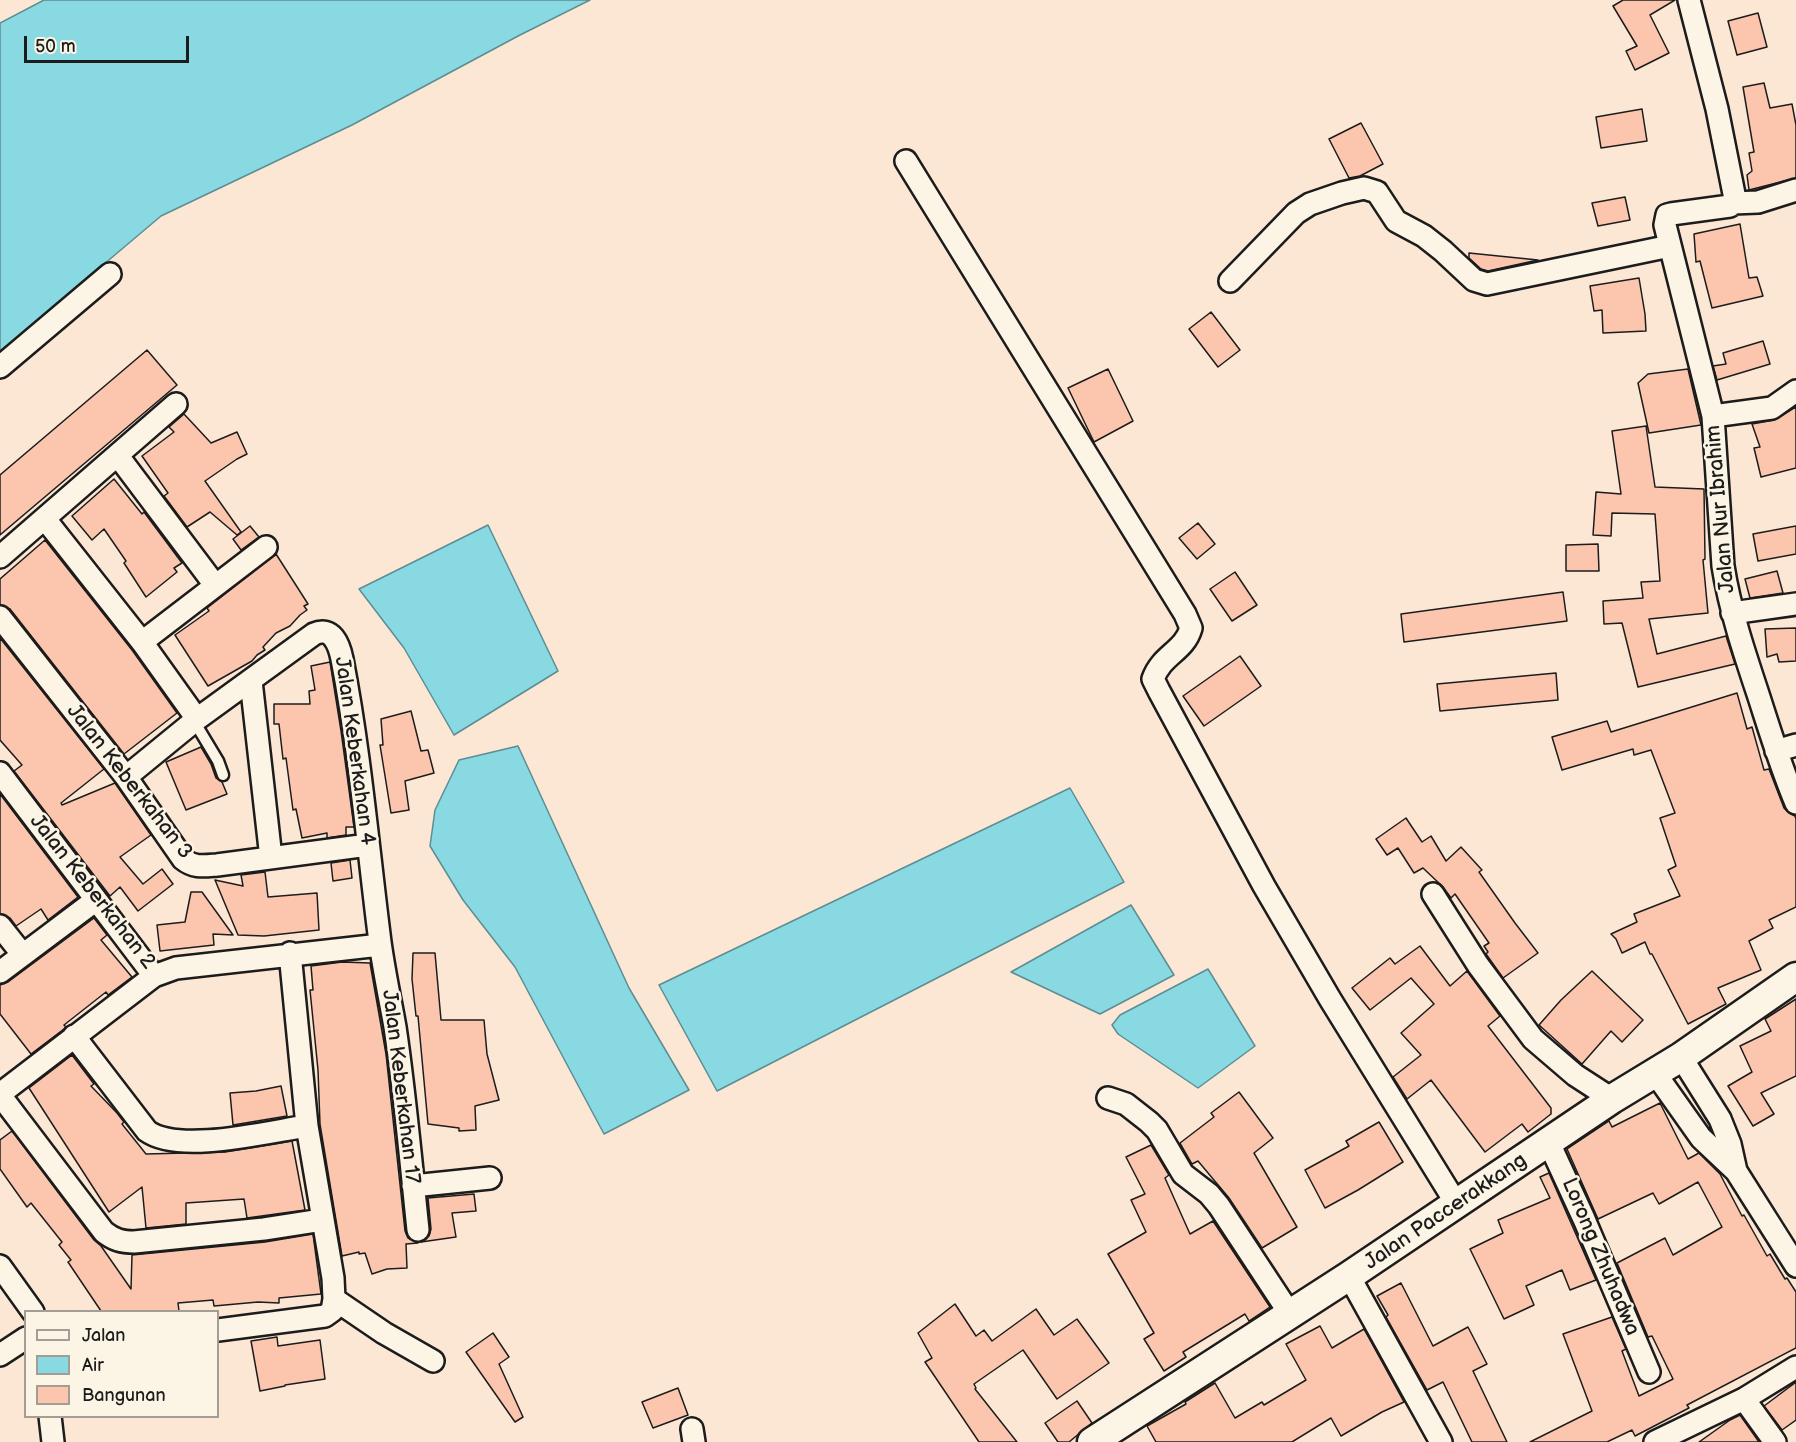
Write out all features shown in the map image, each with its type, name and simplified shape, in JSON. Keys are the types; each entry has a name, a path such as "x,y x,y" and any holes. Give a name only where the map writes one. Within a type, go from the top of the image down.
{"main road":[{"name":"Jalan Paccerakkang","path":"1092,1442 1349,1276 1612,1099 1681,1057 1796,976"}],"street":[{"path":"1689,0 1719,119 1734,190 1733,203 1758,202 1796,190"},
{"path":"906,161 1185,614 1191,628 1188,640 1158,666 1153,679 1264,886 1330,999 1456,1203"},
{"path":"1230,281 1296,213 1310,204 1364,188 1377,192 1396,221 1424,236 1474,280 1486,284 1670,246"},
{"name":"Jalan Nur Ibrahim","path":"1733,203 1730,206 1719,208 1671,214 1667,215 1665,220 1713,416 1723,566 1732,613 1786,748 1796,803"},
{"path":"0,367 110,274"},
{"path":"1713,416 1773,408 1796,391"},
{"path":"0,556 176,404"},
{"path":"118,456 215,585"},
{"path":"45,519 142,642 196,720"},
{"path":"142,642 266,547"},
{"path":"1732,613 1796,604"},
{"name":"Jalan Keberkahan 3","path":"0,617 126,777 183,859 189,864 217,865 368,845"},
{"name":"Jalan Keberkahan 4","path":"126,777 196,720 317,632 329,633 336,639 342,657 380,945"},
{"path":"251,681 271,858"},
{"name":"Jalan Keberkahan 2","path":"0,773 154,976 176,968 290,953 380,945"},
{"path":"1433,894 1478,965 1533,1040 1575,1075 1612,1099"},
{"path":"0,972 96,900"},
{"path":"0,926 23,955"},
{"name":"Jalan Keberkahan 17","path":"380,945 395,1028 418,1230"},
{"path":"219,1330 325,1316 332,1311 333,1278 307,1126 290,953"},
{"path":"154,976 0,1094 104,1232 121,1242 264,1229 322,1220"},
{"path":"74,1036 147,1131 156,1138 200,1142 307,1126"},
{"path":"1681,1057 1720,1119 1730,1144 1736,1171"},
{"path":"1655,1073 1701,1138 1736,1171 1796,1266"},
{"path":"1108,1098 1126,1104 1157,1130 1183,1174 1209,1194 1219,1206 1290,1314"},
{"name":"Lorong Zhuhadwa","path":"1549,1143 1649,1372"},
{"path":"413,1186 490,1178"},
{"path":"0,1266 32,1310"},
{"path":"1349,1276 1441,1442"},
{"path":"334,1299 384,1333 433,1361"},
{"path":"0,1355 24,1339"},
{"path":"1655,1442 1744,1399 1796,1367"},
{"path":"1744,1399 1775,1442"},
{"path":"50,1418 53,1442"}],"lane":[{"path":"196,720 224,776"}],"water":[{"path":"44,0 590,0 352,125 161,216 0,352 0,23"},
{"path":"488,525 558,671 454,735 404,648 359,589"},
{"path":"518,746 629,988 689,1090 604,1134 515,967 463,900 430,846 435,810 459,760"},
{"path":"1070,788 1124,882 717,1091 659,985"},
{"path":"1131,905 1174,975 1100,1014 1011,972"},
{"path":"1208,969 1255,1046 1198,1088 1118,1034 1112,1025 1120,1015"}],"building":[{"path":"1623,0 1675,0 1650,15 1669,53 1635,70 1626,51 1637,46 1613,6"},
{"path":"1758,13 1767,47 1737,55 1728,21"},
{"path":"1764,83 1770,108 1792,104 1796,125 1796,178 1749,190 1747,175 1752,171 1749,153 1754,152 1743,87"},
{"path":"1642,109 1647,141 1601,148 1596,117"},
{"path":"1361,123 1383,164 1360,176 1349,178 1329,139"},
{"path":"1625,197 1630,220 1598,226 1592,203"},
{"path":"1740,224 1749,278 1757,277 1763,296 1712,308 1700,261 1696,262 1694,234"},
{"path":"1469,253 1538,260 1488,271 1481,269 1469,258"},
{"path":"1639,278 1646,331 1603,333 1602,310 1594,311 1590,286"},
{"path":"1211,312 1240,350 1218,367 1189,329"},
{"path":"1763,341 1770,364 1717,380 1713,366 1726,364 1723,353"},
{"path":"147,350 177,385 0,535 0,475"},
{"path":"1108,369 1133,421 1094,442 1068,388"},
{"path":"1688,369 1701,425 1649,433 1638,383 1648,374"},
{"path":"1796,407 1796,468 1761,477 1754,448 1760,447 1752,424 1774,420"},
{"path":"184,414 211,443 237,432 247,454 205,481 241,532 237,535 210,512 187,527 164,496 168,493 142,456 174,432 169,427"},
{"path":"1646,426 1655,487 1704,489 1705,559 1703,560 1708,613 1649,619 1657,654 1726,636 1735,664 1638,687 1622,623 1604,624 1603,601 1643,598 1641,582 1660,581 1655,514 1612,513 1611,536 1593,535 1596,492 1621,494 1612,431"},
{"path":"114,479 142,514 144,512 182,563 174,568 177,572 146,597 124,563 126,561 104,529 92,540 72,516"},
{"path":"1198,523 1215,544 1197,559 1179,538"},
{"path":"250,526 259,537 241,550 233,539"},
{"path":"1796,526 1796,554 1758,561 1753,534"},
{"path":"45,540 132,650 177,713 124,754 10,609 0,605 0,579"},
{"path":"1598,544 1599,571 1566,571 1566,545"},
{"path":"276,554 308,604 304,606 307,610 290,626 276,633 263,647 265,650 252,661 208,686 175,635 209,611 207,608"},
{"path":"1777,571 1783,593 1750,598 1745,579"},
{"path":"1235,572 1257,605 1232,621 1210,589"},
{"path":"1563,592 1567,621 1404,642 1401,614"},
{"path":"1796,628 1796,661 1779,662 1777,654 1767,657 1765,629"},
{"path":"0,638 104,769 61,803 62,805 115,783 151,835 120,857 143,884 162,869 173,884 138,911 120,887 110,896 14,771 22,765 0,740"},
{"path":"1240,656 1261,686 1204,726 1183,696"},
{"path":"330,662 354,827 346,827 346,835 327,838 327,833 302,838 296,809 293,810 279,724 274,724 274,704 310,704 309,691 315,690 311,666"},
{"path":"1556,673 1558,700 1440,711 1437,684"},
{"path":"1737,693 1747,729 1752,727 1764,770 1769,769 1784,808 1796,819 1796,907 1769,920 1773,928 1749,941 1761,970 1718,988 1726,1004 1688,1024 1645,942 1622,953 1616,939 1611,934 1637,922 1634,914 1680,896 1668,870 1676,866 1660,818 1675,813 1651,750 1634,755 1633,749 1562,770 1552,737 1607,721 1611,732"},
{"path":"411,711 421,751 428,750 434,773 405,781 409,810 391,813 380,745 383,745 381,719"},
{"path":"201,747 216,778 222,782 227,794 186,810 166,762"},
{"path":"0,794 78,897 48,920 41,909 16,926 10,918 0,914"},
{"path":"1406,818 1422,842 1431,836 1446,861 1461,847 1482,870 1479,872 1538,953 1503,978 1486,954 1488,952 1484,946 1489,943 1455,894 1451,898 1423,868 1414,873 1398,848 1387,855 1376,839"},
{"path":"350,860 352,878 333,881 331,863"},
{"path":"265,872 268,897 317,893 319,930 264,936 238,935 215,880 243,886 241,875"},
{"path":"191,892 202,892 233,935 213,934 214,945 160,951 157,925 185,922"},
{"path":"94,918 107,935 101,940 132,977 108,995 106,992 31,1054 0,1014 0,985 8,982"},
{"path":"1420,946 1450,986 1467,971 1500,1016 1488,1026 1551,1108 1551,1114 1528,1132 1522,1124 1485,1152 1431,1080 1407,1099 1393,1077 1421,1055 1401,1033 1434,1004 1411,978 1370,1010 1352,988 1390,958 1395,964"},
{"path":"413,953 435,953 441,1020 484,1020 487,1054 499,1100 475,1106 476,1130 459,1131 459,1128 428,1124 418,1016 416,1016 412,979"},
{"path":"342,962 370,963 386,1054 405,1231 408,1238 418,1243 406,1244 407,1268 387,1269 372,1274 365,1253 342,1256 320,1124 318,1070 310,990 313,990 311,966"},
{"path":"1592,971 1643,1020 1622,1042 1611,1031 1582,1064 1539,1025 1561,1000"},
{"path":"1796,999 1796,1076 1761,1093 1774,1114 1753,1126 1728,1086 1752,1072 1740,1046 1771,1031 1765,1019"},
{"path":"72,1055 94,1084 91,1086 117,1113 124,1122 122,1124 146,1154 225,1152 292,1141 305,1210 247,1218 244,1199 186,1203 186,1224 146,1228 142,1187 109,1212 29,1088"},
{"path":"281,1086 287,1116 233,1125 230,1093"},
{"path":"1239,1092 1273,1138 1254,1153 1297,1227 1262,1248 1229,1198 1198,1161 1192,1164 1180,1143 1214,1117 1211,1113"},
{"path":"1660,1103 1688,1159 1699,1153 1720,1174 1767,1256 1770,1254 1796,1292 1796,1348 1687,1405 1689,1408 1635,1436 1632,1430 1607,1442 1530,1442 1592,1411 1563,1334 1612,1317 1626,1349 1622,1351 1639,1396 1673,1379 1652,1336 1648,1337 1617,1263 1665,1238 1673,1255 1722,1227 1698,1182 1659,1204 1653,1193 1598,1219 1567,1149 1609,1121 1612,1127"},
{"path":"1379,1122 1403,1162 1325,1208 1305,1170 1349,1146 1346,1141"},
{"path":"12,1131 94,1240 101,1246 131,1289 132,1255 265,1242 313,1234 321,1294 279,1298 279,1303 258,1302 214,1306 213,1300 178,1303 179,1310 100,1310 68,1262 71,1260 59,1245 62,1242 31,1203 27,1207 0,1169 0,1140"},
{"path":"1151,1145 1169,1175 1165,1178 1190,1234 1213,1221 1270,1307 1249,1321 1245,1314 1183,1352 1186,1357 1164,1371 1144,1339 1154,1333 1108,1254 1146,1232 1131,1200 1145,1194 1126,1157"},
{"path":"1549,1173 1596,1280 1570,1290 1562,1270 1526,1286 1534,1305 1504,1319 1470,1249 1503,1233 1498,1220 1550,1198 1540,1177"},
{"path":"474,1194 476,1211 452,1213 456,1237 421,1242 429,1236 431,1229 428,1198"},
{"path":"1401,1283 1433,1346 1468,1327 1487,1364 1473,1371 1507,1442 1472,1442 1443,1382 1427,1390 1386,1317 1388,1315 1377,1296"},
{"path":"955,1304 976,1336 984,1330 992,1341 1036,1309 1054,1335 1077,1319 1109,1363 1057,1399 1023,1350 974,1384 975,1389 1017,1442 979,1442 925,1362 932,1358 918,1333"},
{"path":"1320,1326 1332,1348 1364,1329 1404,1402 1341,1436 1331,1418 1292,1442 1156,1442 1147,1426 1186,1404 1185,1402 1215,1383 1235,1418 1262,1402 1264,1405 1306,1380 1286,1344"},
{"path":"493,1333 509,1357 499,1364 523,1417 515,1422 466,1352"},
{"path":"277,1337 278,1346 320,1340 325,1379 260,1391 251,1341"},
{"path":"1796,1382 1796,1420 1782,1430 1764,1406"},
{"path":"678,1388 688,1415 653,1428 642,1402"},
{"path":"1077,1401 1092,1423 1069,1442 1058,1442 1045,1423"},
{"path":"1740,1415 1759,1442 1699,1442 1730,1420"}]}
